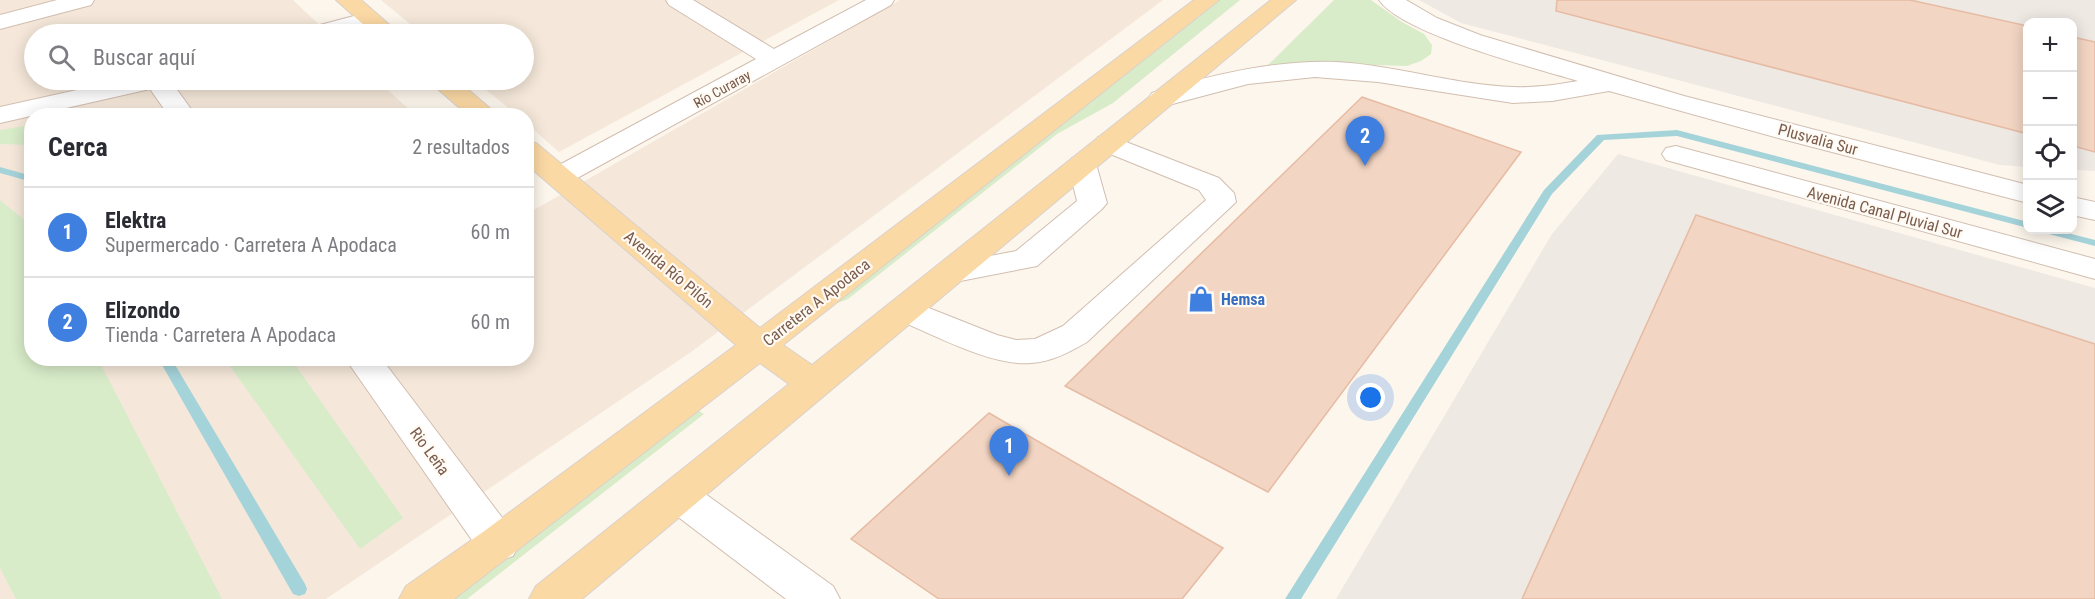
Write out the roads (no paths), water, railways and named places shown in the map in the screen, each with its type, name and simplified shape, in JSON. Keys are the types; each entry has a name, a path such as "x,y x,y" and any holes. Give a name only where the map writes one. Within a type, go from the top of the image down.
{"main road":[{"path":"347,0 375,24"},
{"name":"Carretera A Apodaca","path":"421,599 498,544 759,346 1208,0"},
{"path":"552,599 1161,99 1285,0"},
{"path":"454,90 476,108"},
{"name":"Avenida Río Pilón","path":"534,155 759,346 815,384"}],"street":[{"path":"0,22 83,0"},
{"path":"677,0 774,60"},
{"name":"Río Curaray","path":"560,176 883,0"},
{"name":"Plusvalia Sur","path":"1390,0 1436,26 1474,41 1609,83 2023,194"},
{"path":"350,24 369,19"},
{"path":"1161,99 1202,85 1302,70 1337,70 1409,77 1500,94 1527,95 1609,83"},
{"path":"31,108 111,90"},
{"path":"163,90 177,108"},
{"path":"0,115 24,110"},
{"path":"906,310 1005,350 1028,352 1052,346 1075,334 1221,202 1219,193 1209,184 1108,143"},
{"name":"Avenida Canal Pluvial Sur","path":"1676,154 2095,269"},
{"path":"2077,207 2095,211"},
{"name":"Rio Leña","path":"368,366 498,544"},
{"path":"680,496 818,599"}],"waterway":[{"path":"1293,599 1548,192 1601,137 1677,133 2023,224"},
{"path":"0,170 24,177"},
{"path":"2060,234 2095,243"},
{"path":"169,366 299,589"}],"place":[{"name":"Elizondo","path":"1365,166"},
{"name":"Hemsa","path":"1201,299"},
{"name":"Elektra","path":"1009,476"}]}
